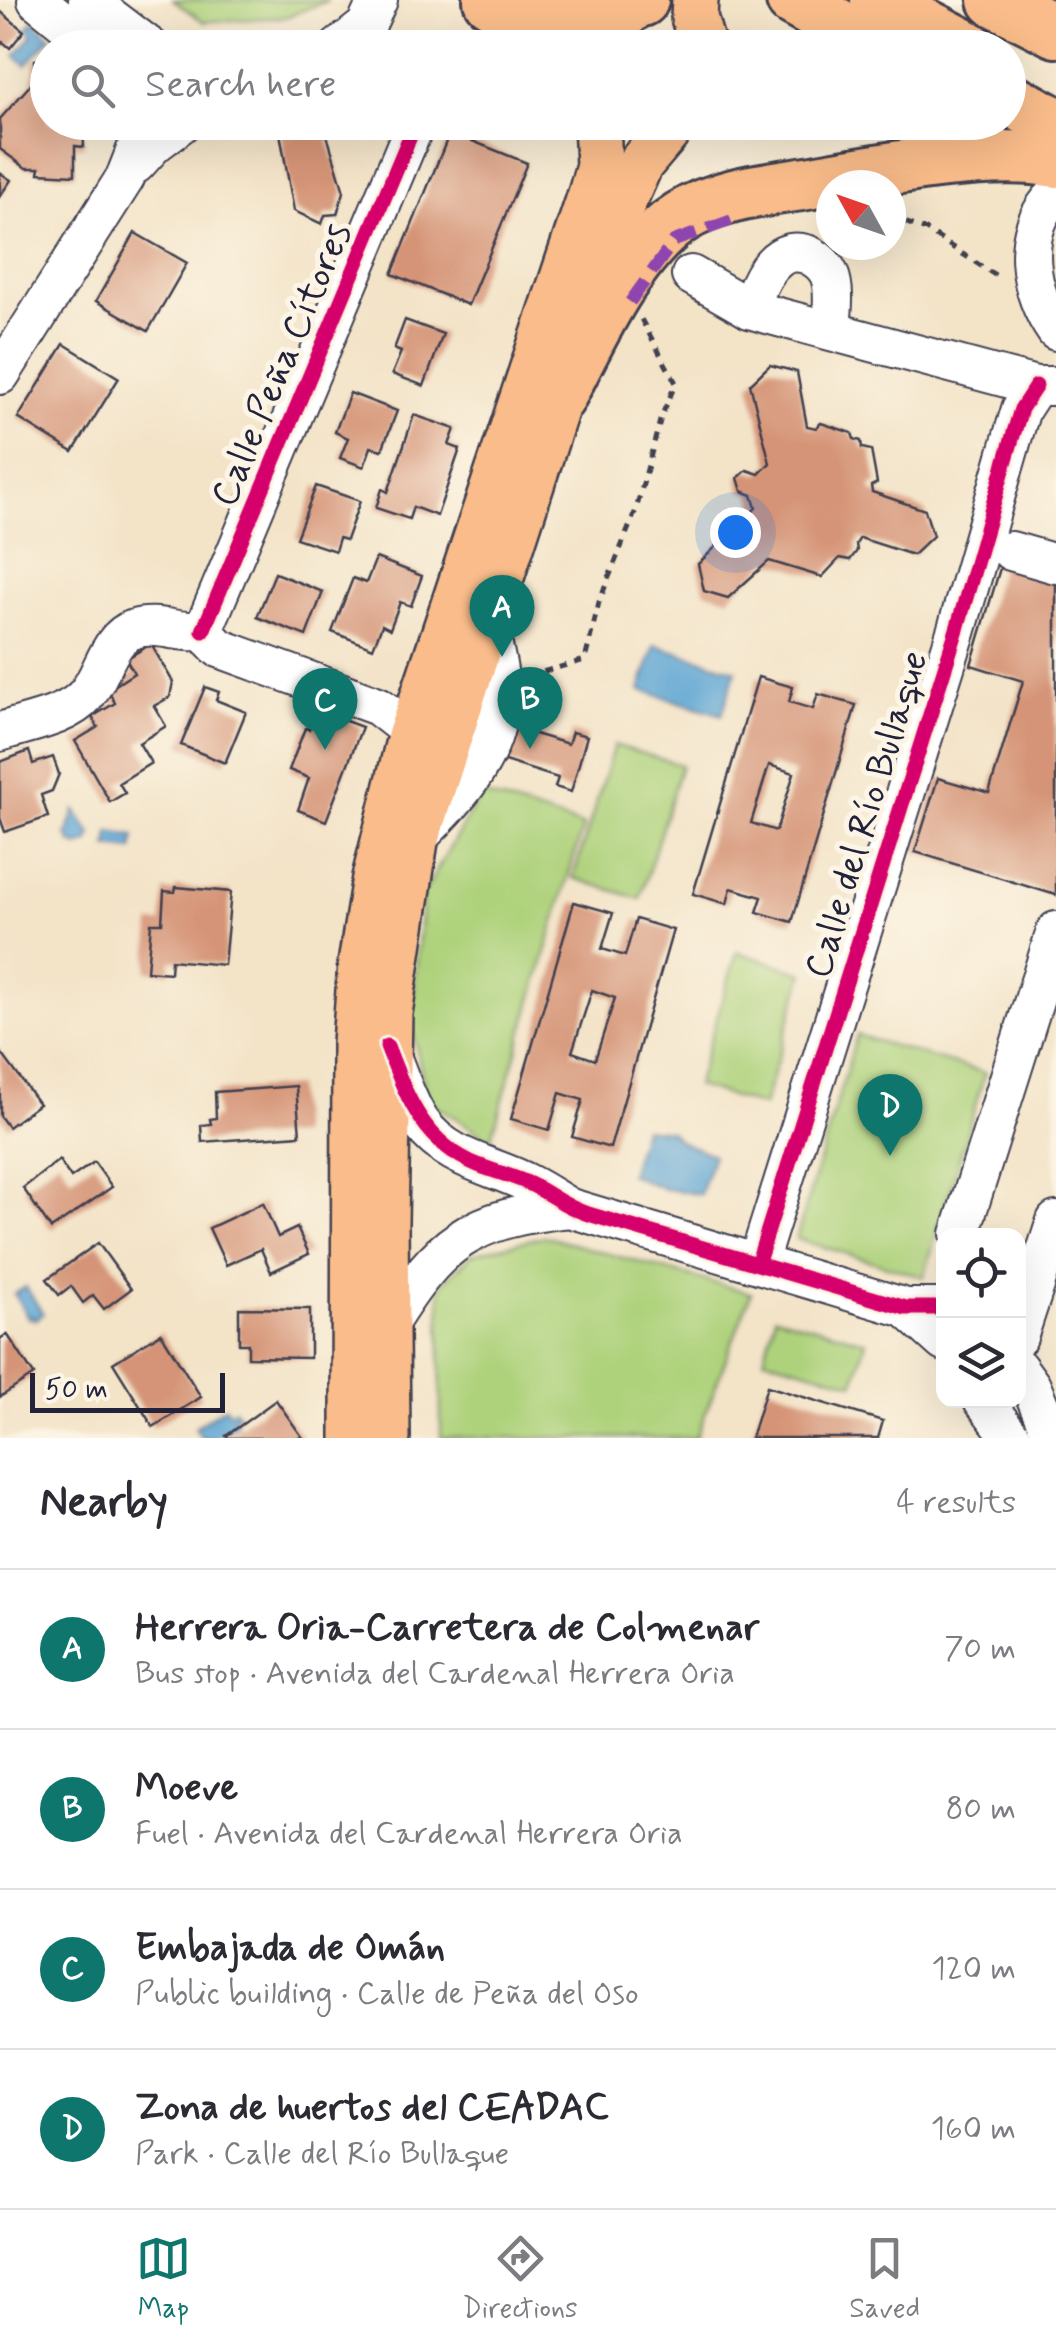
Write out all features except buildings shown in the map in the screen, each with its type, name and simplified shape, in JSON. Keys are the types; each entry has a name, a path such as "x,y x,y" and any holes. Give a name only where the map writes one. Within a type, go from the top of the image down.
{"highway":[{"path":"490,0 540,30"},
{"path":"556,0 598,8 642,0"},
{"path":"793,0 847,30"},
{"path":"842,0 890,30"},
{"path":"877,0 934,30"},
{"path":"995,0 1056,31"},
{"path":"1026,77 1056,92"},
{"path":"1026,108 1056,124"},
{"path":"1026,125 1056,140"},
{"path":"559,397 632,270 650,245 689,212 740,195 848,176 982,158 1056,161"}],"main road":[{"path":"610,30 642,0"},
{"path":"695,0 698,30"},
{"path":"380,1433 354,1094 358,1007 375,878 410,737 591,194 599,166 598,140"},
{"path":"380,1433 386,1326 387,1046 393,965 415,841 623,202 640,164 663,140"}],"street":[{"path":"37,0 74,30"},
{"path":"88,0 127,30"},
{"path":"361,30 378,0"},
{"path":"126,178 140,140"},
{"path":"0,375 126,178 159,140"},
{"name":"Calle Peña Cítores","path":"203,631 408,140"},
{"path":"1046,316 1032,280 1033,248 1043,209 1056,195"},
{"path":"750,309 757,286 769,268 783,256 802,252 815,258 830,276 831,330"},
{"path":"691,275 750,309 1046,386"},
{"name":"Calle del Río Bullaque","path":"758,1262 1021,410 1046,386"},
{"path":"1011,551 1056,564"},
{"path":"0,732 83,700 115,643 128,632 159,627 184,634 203,631 219,648 378,706 401,724 410,737"},
{"path":"962,1228 1056,931"},
{"path":"387,1046 421,1123 442,1146 473,1164 527,1182 570,1208 906,1308 936,1308"},
{"path":"386,1326 424,1269 448,1246 496,1220 570,1208"},
{"path":"1022,1318 1056,1222"},
{"path":"906,1308 936,1335"},
{"path":"1026,1379 1053,1438"}],"path":[{"path":"906,223 926,230 1046,316"},
{"path":"543,674 585,660 599,602 636,510 662,417 676,383 642,320"}],"green space":[{"path":"173,0 329,0 286,17 204,22"},
{"path":"614,745 681,765 640,899 573,878"},
{"path":"481,794 583,826 491,1140 427,1100 411,1023 423,894"},
{"path":"737,952 804,973 763,1106 696,1086"},
{"path":"857,1035 985,1073 924,1277 796,1239"},
{"path":"544,1236 751,1293 696,1438 441,1438 440,1286 472,1254"},
{"path":"775,1316 866,1341 854,1383 764,1358"}],"water":[{"path":"33,21 43,30 30,32 27,29"},
{"path":"30,38 30,61 26,65 15,55"},
{"path":"655,645 736,670 722,715 640,690"},
{"path":"75,810 92,835 88,843 78,846 67,835"},
{"path":"110,832 135,836 133,850 108,847"},
{"path":"643,1128 670,1131 679,1141 713,1155 700,1194 664,1189 629,1174"},
{"path":"26,1287 43,1314 35,1320 33,1316 29,1319 14,1294"},
{"path":"225,1407 229,1412 235,1409 239,1415 234,1418 237,1423 213,1438 202,1438 195,1427"}],"marked path":[{"path":"630,302 674,241 732,220"}],"cycle path":[{"path":"203,631 408,140"},
{"path":"758,1262 957,629 1021,409 1036,386"},
{"path":"387,1046 419,1116 459,1156 524,1181 585,1213 906,1308 936,1308"}],"place":[{"name":"Herrera Oria-Carretera de Colmenar","path":"502,657"},
{"name":"Moeve","path":"530,749"},
{"name":"Embajada de Omán","path":"325,750"},
{"name":"Zona de huertos del CEADAC","path":"890,1156"}]}
